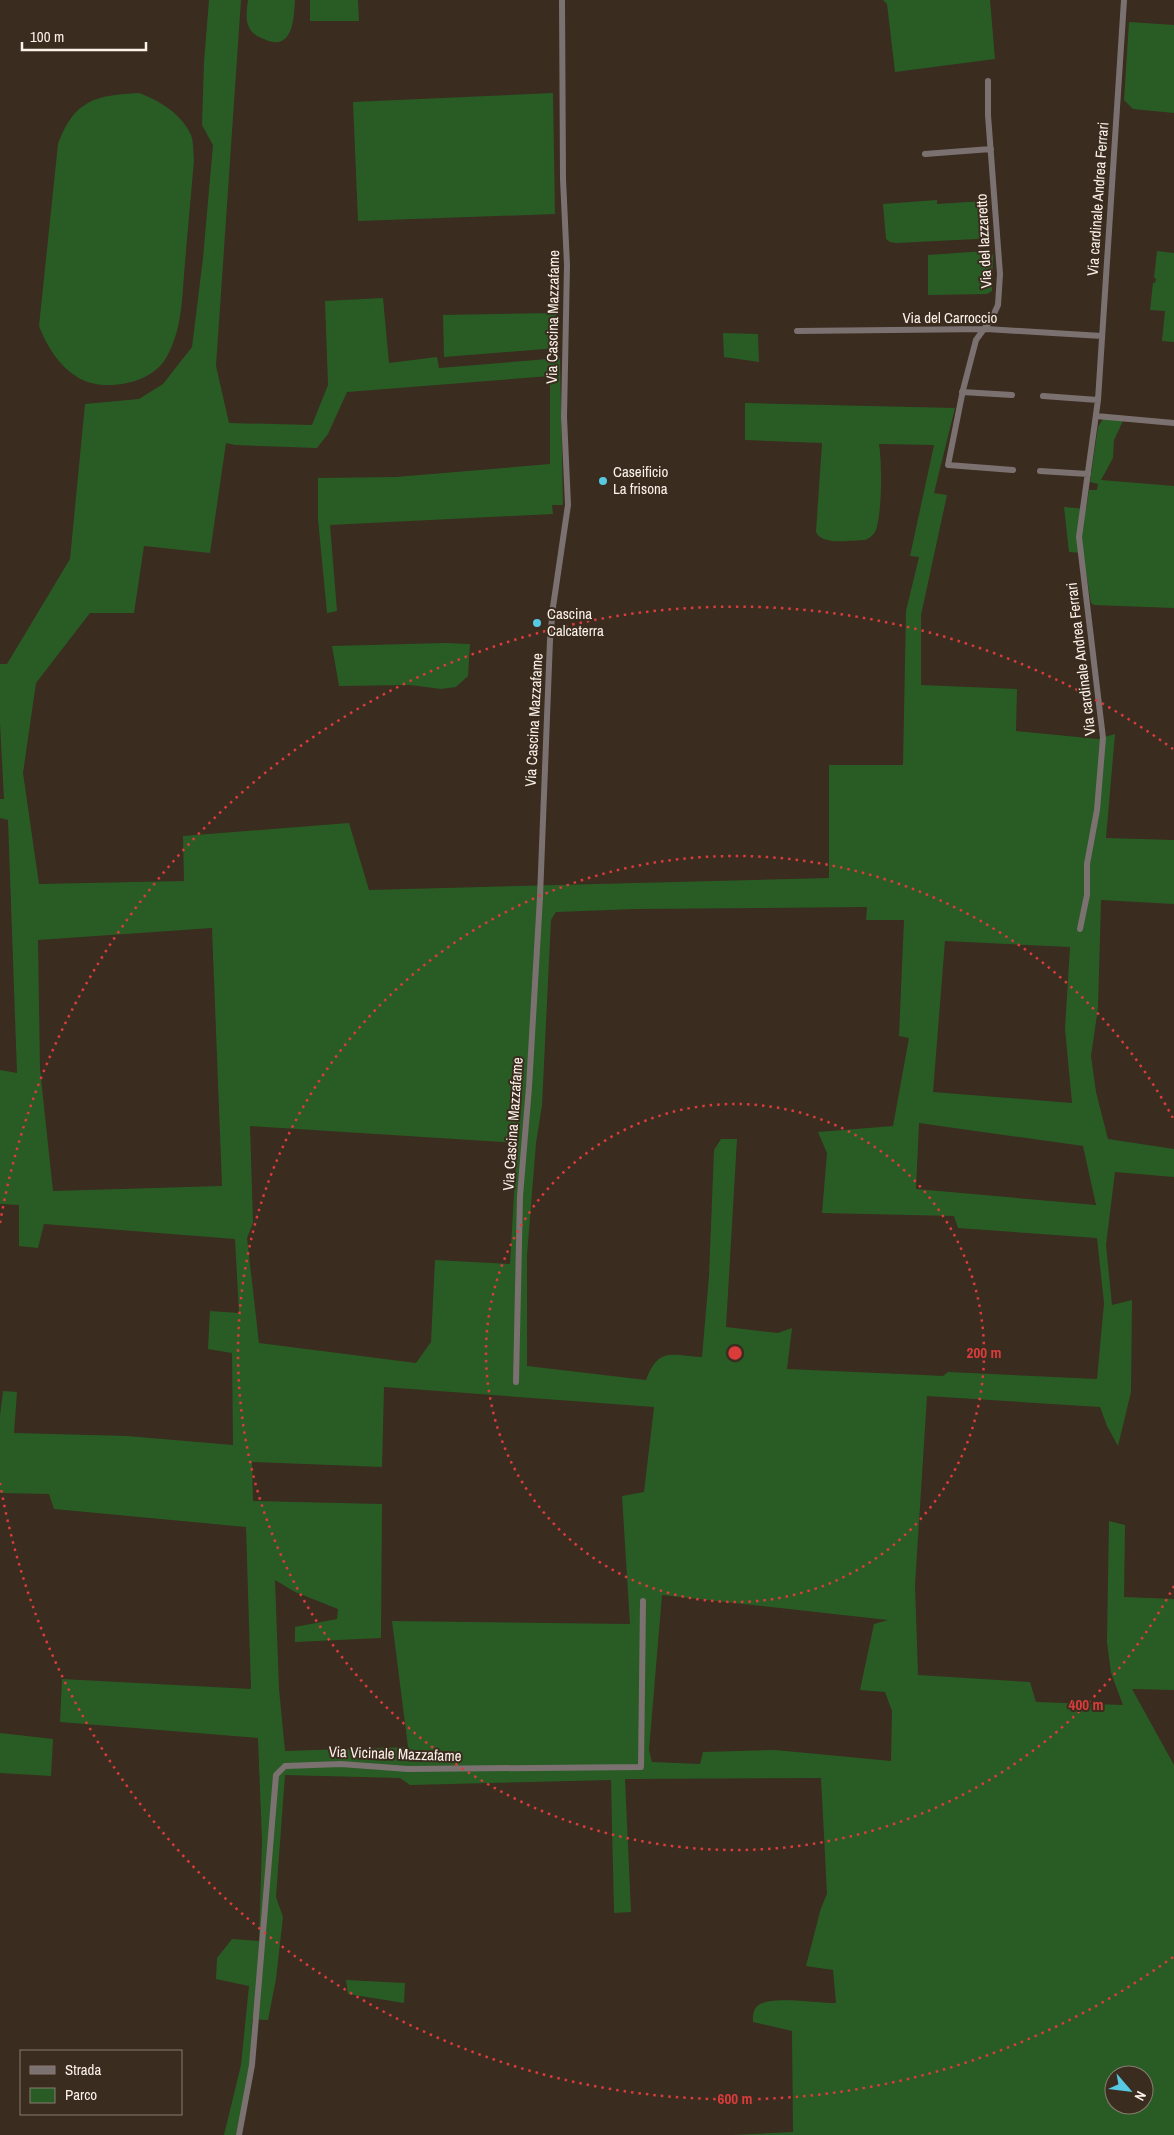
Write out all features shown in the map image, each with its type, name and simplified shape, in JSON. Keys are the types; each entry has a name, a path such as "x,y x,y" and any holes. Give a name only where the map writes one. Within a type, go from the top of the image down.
{"street":[{"name":"Via Cascina Mazzafame","path":"516,1382 520,1196 529,1087 539,907 550,640 553,606 568,505 564,418 567,265 563,180 562,0"},
{"name":"Via cardinale Andrea Ferrari","path":"1080,929 1087,895 1087,864 1096,822 1103,738 1089,610 1079,542 1098,400 1124,0"},
{"name":"Via del lazzaretto","path":"988,81 1000,288 996,309 976,340 962,392 948,465 1013,470"},
{"path":"925,154 991,149"},
{"name":"Via del Carroccio","path":"797,331 983,329 1102,336"},
{"path":"962,392 1012,395"},
{"path":"1043,396 1098,400"},
{"path":"1096,416 1174,423"},
{"path":"1040,471 1088,474"},
{"name":"Via Vicinale Mazzafame","path":"239,2135 252,2065 276,1775 285,1766 341,1764 408,1769 641,1767 643,1601"}],"green space":[{"path":"209,0 241,0 216,366 229,423 312,425 328,385 325,301 383,298 389,363 437,357 439,368 560,358 563,505 552,505 553,514 330,525 337,611 327,613 318,519 318,478 396,477 550,464 550,376 347,392 328,434 317,448 235,445 226,443 210,553 144,546 134,613 90,613 36,683 23,773 39,884 184,881 183,836 349,823 369,890 829,878 829,765 903,765 906,611 919,557 910,556 934,445 879,444 881,497 876,531 865,540 831,541 819,536 816,532 822,443 745,440 745,403 955,408 934,493 947,495 921,615 921,685 1017,689 1016,731 1098,739 1115,734 1106,838 1174,840 1174,904 1101,900 1098,1008 1091,1056 1096,1092 1108,1139 1174,1149 1174,1177 1115,1172 1106,1245 1112,1305 1132,1300 1131,1392 1118,1446 1107,1426 1100,1407 927,1396 915,1585 918,1675 1030,1682 1036,1702 1123,1705 1111,1673 1107,1642 1109,1521 1125,1525 1124,1597 1174,1599 1174,1690 1132,1689 1174,1765 1174,2135 732,2135 793,2132 792,2031 753,2022 753,2014 756,2008 760,2004 776,2000 836,2003 833,1970 806,1966 821,1908 827,1894 821,1778 625,1779 631,1912 614,1913 611,1780 410,1785 400,1778 285,1775 276,1897 283,1917 276,1979 268,2020 252,2019 250,2066 236,2135 224,2135 241,2065 249,1986 216,1979 217,1958 232,1939 259,1941 262,1841 258,1738 60,1722 62,1679 251,1689 246,1527 54,1509 49,1494 0,1493 0,1416 3,1391 17,1392 14,1433 127,1436 233,1445 232,1353 208,1349 210,1311 239,1313 235,1239 44,1224 38,1248 19,1246 19,1205 0,1204 0,1070 17,1073 8,820 0,818 0,799 4,799 0,723 0,664 7,664 70,559 85,404 139,399 163,384 192,347 203,258 213,145 202,125 204,62","holes":["867,907 866,920 904,920 899,1036 909,1038 893,1126 818,1132 827,1153 822,1213 954,1216 958,1228 1097,1238 1104,1303 1097,1379 948,1372 943,1376 787,1369 792,1328 778,1333 726,1327 737,1139 721,1139 714,1150 709,1276 702,1357 668,1355 656,1362 646,1380 527,1366 527,1255 536,1143 542,1105 551,920 556,912 635,909","212,928 222,1186 53,1191 40,1069 38,940","945,941 1070,947 1065,1029 1072,1103 933,1092","919,1123 1083,1146 1096,1205 916,1189","250,1126 517,1143 510,1264 435,1260 431,1342 416,1363 259,1343 247,1238 253,1223","384,1387 654,1407 644,1492 622,1496 630,1624 392,1621 408,1747 285,1751 279,1689 275,1580 295,1592 338,1609 337,1619 295,1627 295,1642 381,1638 382,1504 253,1501 252,1462 382,1467","662,1595 888,1620 874,1624 860,1690 885,1692 892,1711 891,1761 775,1750 703,1752 700,1764 652,1762 649,1750"]},
{"path":"248,0 295,0 294,16 286,38 274,42 253,33 247,21"},
{"path":"310,0 358,0 359,21 310,21"},
{"path":"883,0 990,0 995,59 895,72 887,4"},
{"path":"1129,22 1174,25 1174,113 1133,109 1124,100"},
{"path":"139,93 169,108 181,119 192,139 194,160 181,312 172,347 161,365 147,376 138,380 103,385 91,383 71,373 55,356 39,326 58,144 71,118 88,103 99,98"},
{"path":"553,93 555,214 358,221 353,102"},
{"path":"937,200 937,204 984,201 987,227 983,237 977,239 897,243 886,239 883,204"},
{"path":"985,251 993,255 992,291 987,294 928,295 928,255"},
{"path":"1157,251 1174,253 1174,342 1162,341 1165,311 1150,310 1153,283 1155,283 1156,278 1154,278"},
{"path":"556,313 557,348 444,357 443,315"},
{"path":"723,333 758,334 759,362 724,357"},
{"path":"1103,419 1123,421 1114,440 1113,458 1101,480 1174,486 1174,608 1094,605 1091,603 1083,553 1069,552 1064,507 1086,509 1089,490 1097,490 1098,484 1090,482 1098,427"},
{"path":"470,644 468,676 456,687 441,689 410,685 339,686 332,646"},
{"path":"0,1733 53,1739 51,1776 0,1773"},
{"path":"346,1980 405,1983 404,2003 348,1994"}],"place":[{"name":"Caseificio La frisona","path":"603,481"},
{"name":"Cascina Calcaterra","path":"537,623"}]}
